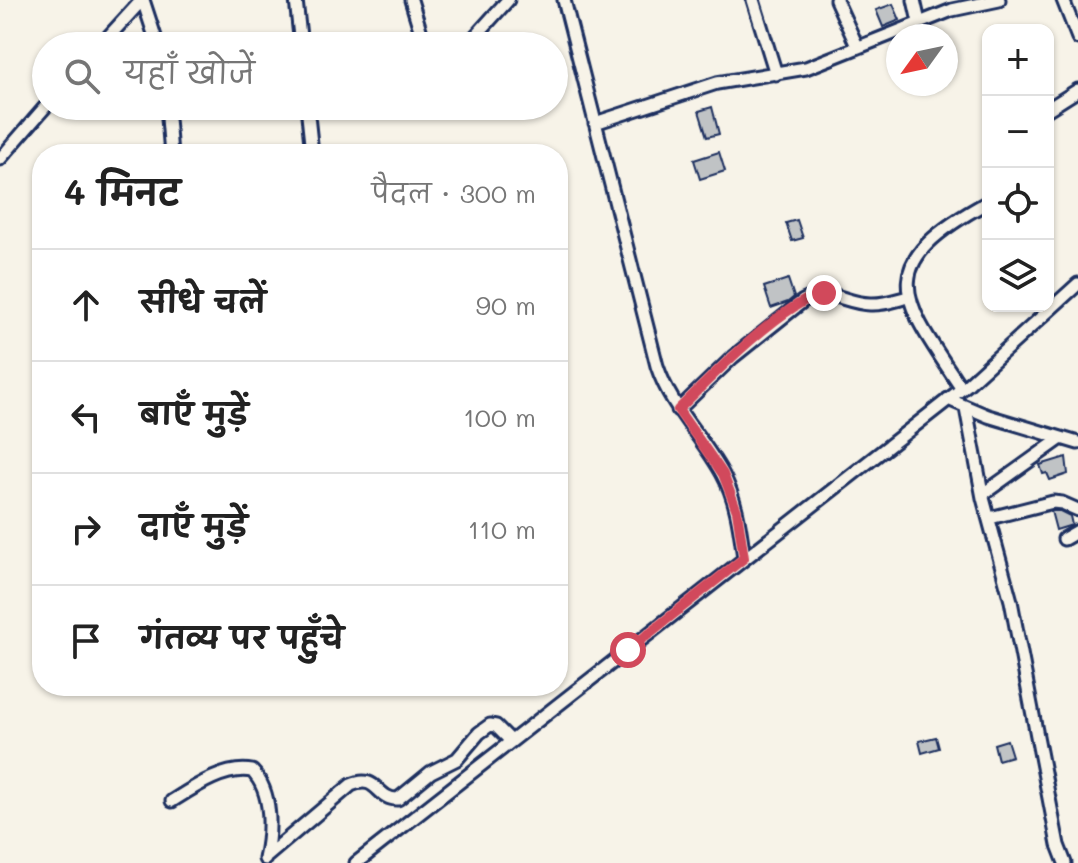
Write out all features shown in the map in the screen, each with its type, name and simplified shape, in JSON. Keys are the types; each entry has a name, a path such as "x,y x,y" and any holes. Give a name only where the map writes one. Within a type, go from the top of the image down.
{"street":[{"path":"113,32 142,0 153,32"},
{"path":"296,0 299,32"},
{"path":"411,0 421,32"},
{"path":"479,32 508,0"},
{"path":"564,0 657,366 665,389 723,474 737,511 744,558"},
{"path":"753,0 776,74"},
{"path":"836,0 857,46"},
{"path":"914,0 919,22"},
{"path":"595,123 717,83 806,68 952,10 999,0"},
{"path":"1063,0 1078,38"},
{"path":"1054,105 1078,90"},
{"path":"0,159 34,120"},
{"path":"168,120 170,144"},
{"path":"308,120 311,144"},
{"path":"962,389 921,328 908,297 910,269 924,247 953,223 982,206"},
{"path":"356,863 962,389 1078,284"},
{"path":"678,410 733,357 814,295 837,295 866,304 908,297"},
{"path":"948,399 966,408 1078,443"},
{"path":"966,408 983,494 1011,601 1058,845 1065,863"},
{"path":"983,494 1060,439"},
{"path":"990,518 1053,502 1078,510"},
{"path":"1064,539 1078,531"},
{"path":"265,860 351,785 368,782 385,797 398,799 431,772 457,759 490,725 496,726 511,741"},
{"path":"172,801 208,780 239,771 252,771 257,775 268,816 270,831 265,860"}],"building":[{"path":"893,4 900,20 883,27 876,10"},
{"path":"712,107 719,134 707,137 699,111"},
{"path":"719,152 725,171 700,179 694,160"},
{"path":"797,220 803,238 792,241 786,223"},
{"path":"788,279 794,297 771,308 764,287"},
{"path":"1066,457 1068,474 1050,480 1047,473 1043,474 1040,465"},
{"path":"1051,511 1070,516 1072,525 1056,530"},
{"path":"936,737 939,748 922,753 919,741"},
{"path":"1007,740 1012,756 998,760 994,744"}],"route":[{"path":"628,650 744,558 737,511 723,474 678,410 762,332 803,301 824,293"}]}
